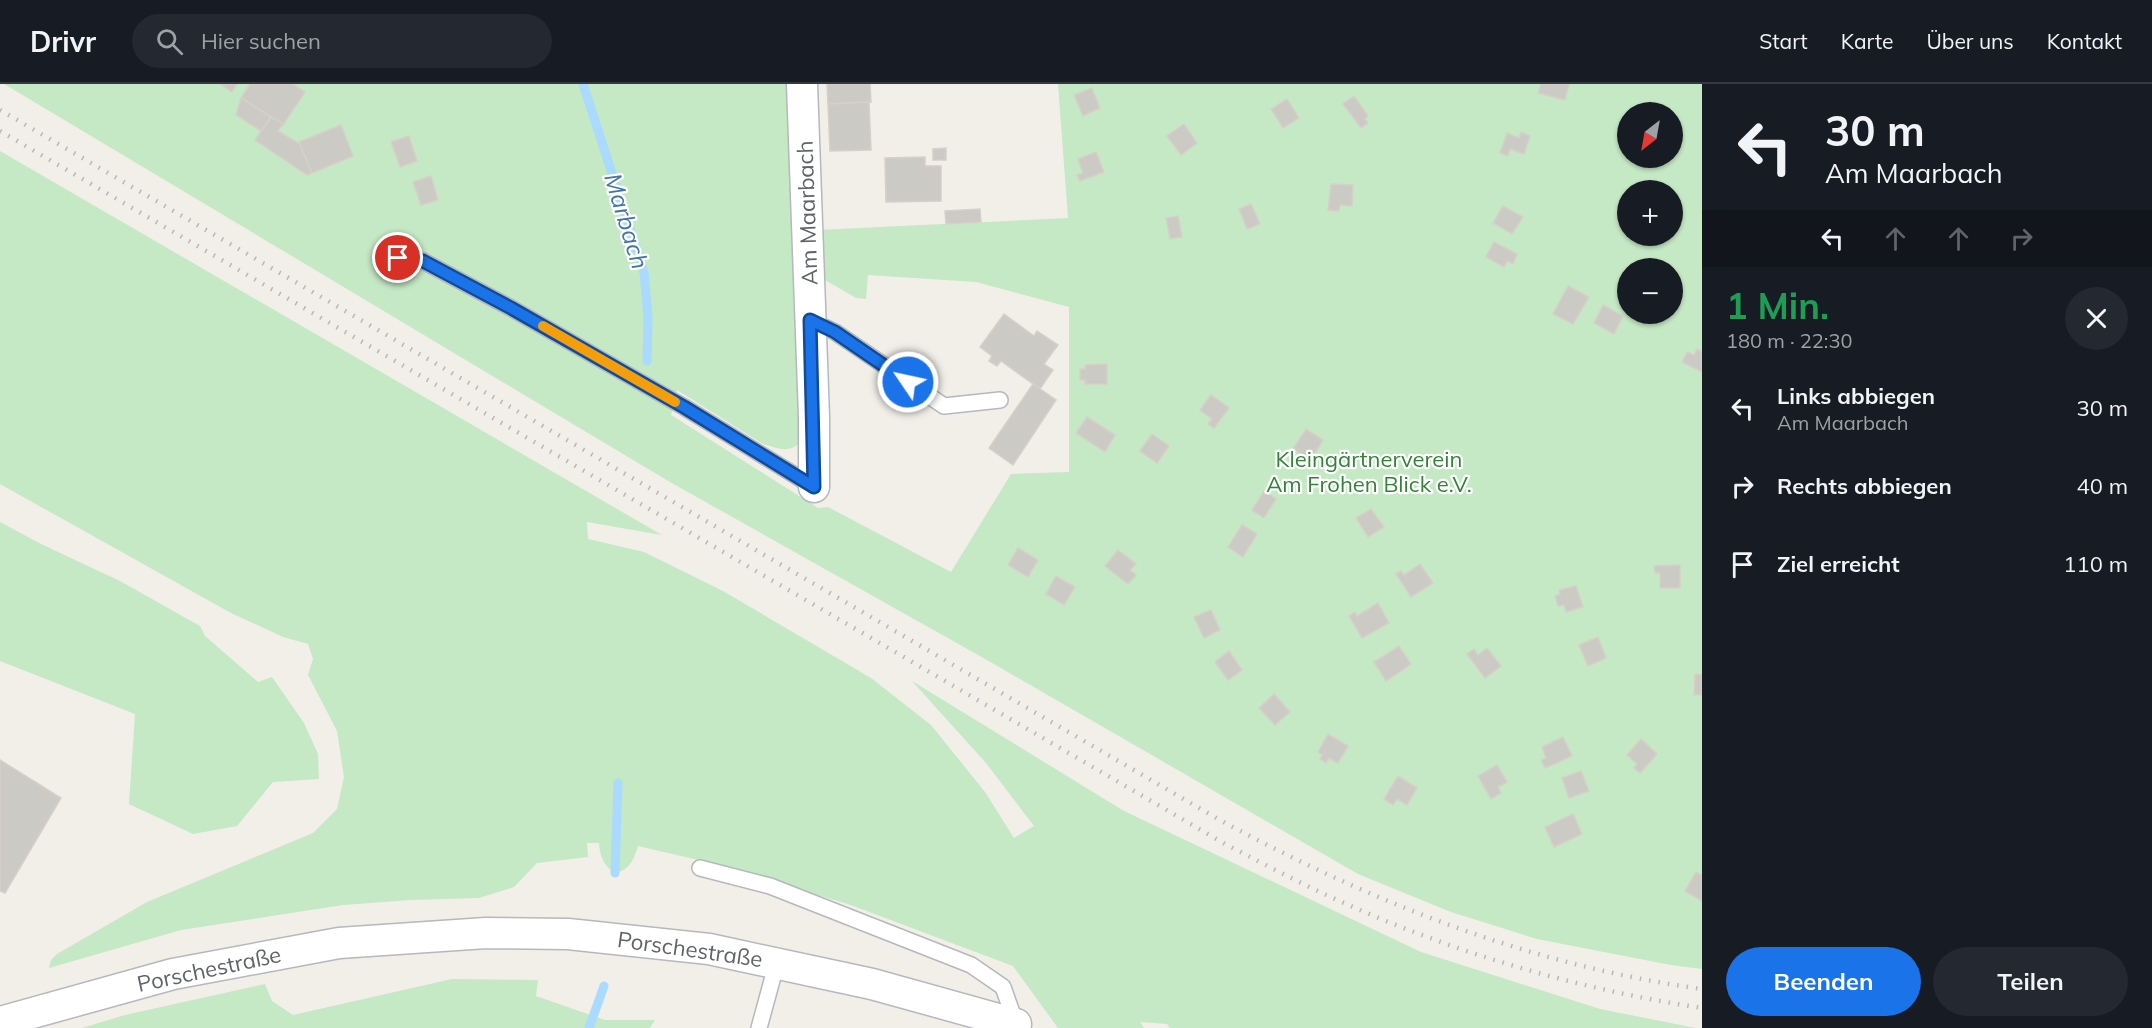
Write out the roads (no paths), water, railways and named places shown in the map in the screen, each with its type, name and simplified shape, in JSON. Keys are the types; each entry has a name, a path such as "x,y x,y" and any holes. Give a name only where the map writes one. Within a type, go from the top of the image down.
{"street":[{"name":"Am Maarbach","path":"802,84 814,487"},
{"name":"Porschestraße","path":"0,1022 173,974 339,943 486,933 568,934 709,949 872,984 1016,1024"}],"lane":[{"path":"398,258 423,261 511,308 684,407 814,487"},
{"path":"810,320 835,332 944,406 1000,400"},
{"name":"Porschestraße","path":"700,867 770,886 971,965 1003,987 1016,1024"},
{"path":"759,1028 777,962"}],"waterway":[{"name":"Marbach","path":"583,84 644,272 648,317 647,361"},
{"name":"Marbach","path":"615,873 618,783"},
{"name":"Marbach","path":"589,1028 604,986"}],"railway":[{"path":"0,110 1218,819 1276,849 1393,903 1513,947 1575,964 1702,989"},
{"path":"0,131 1225,844 1269,867 1387,921 1475,954 1519,968 1610,991 1702,1008"}],"park label":[{"name":"Kleingärtnerverein Am Frohen Blick e.V.","path":"1369,472"}]}
